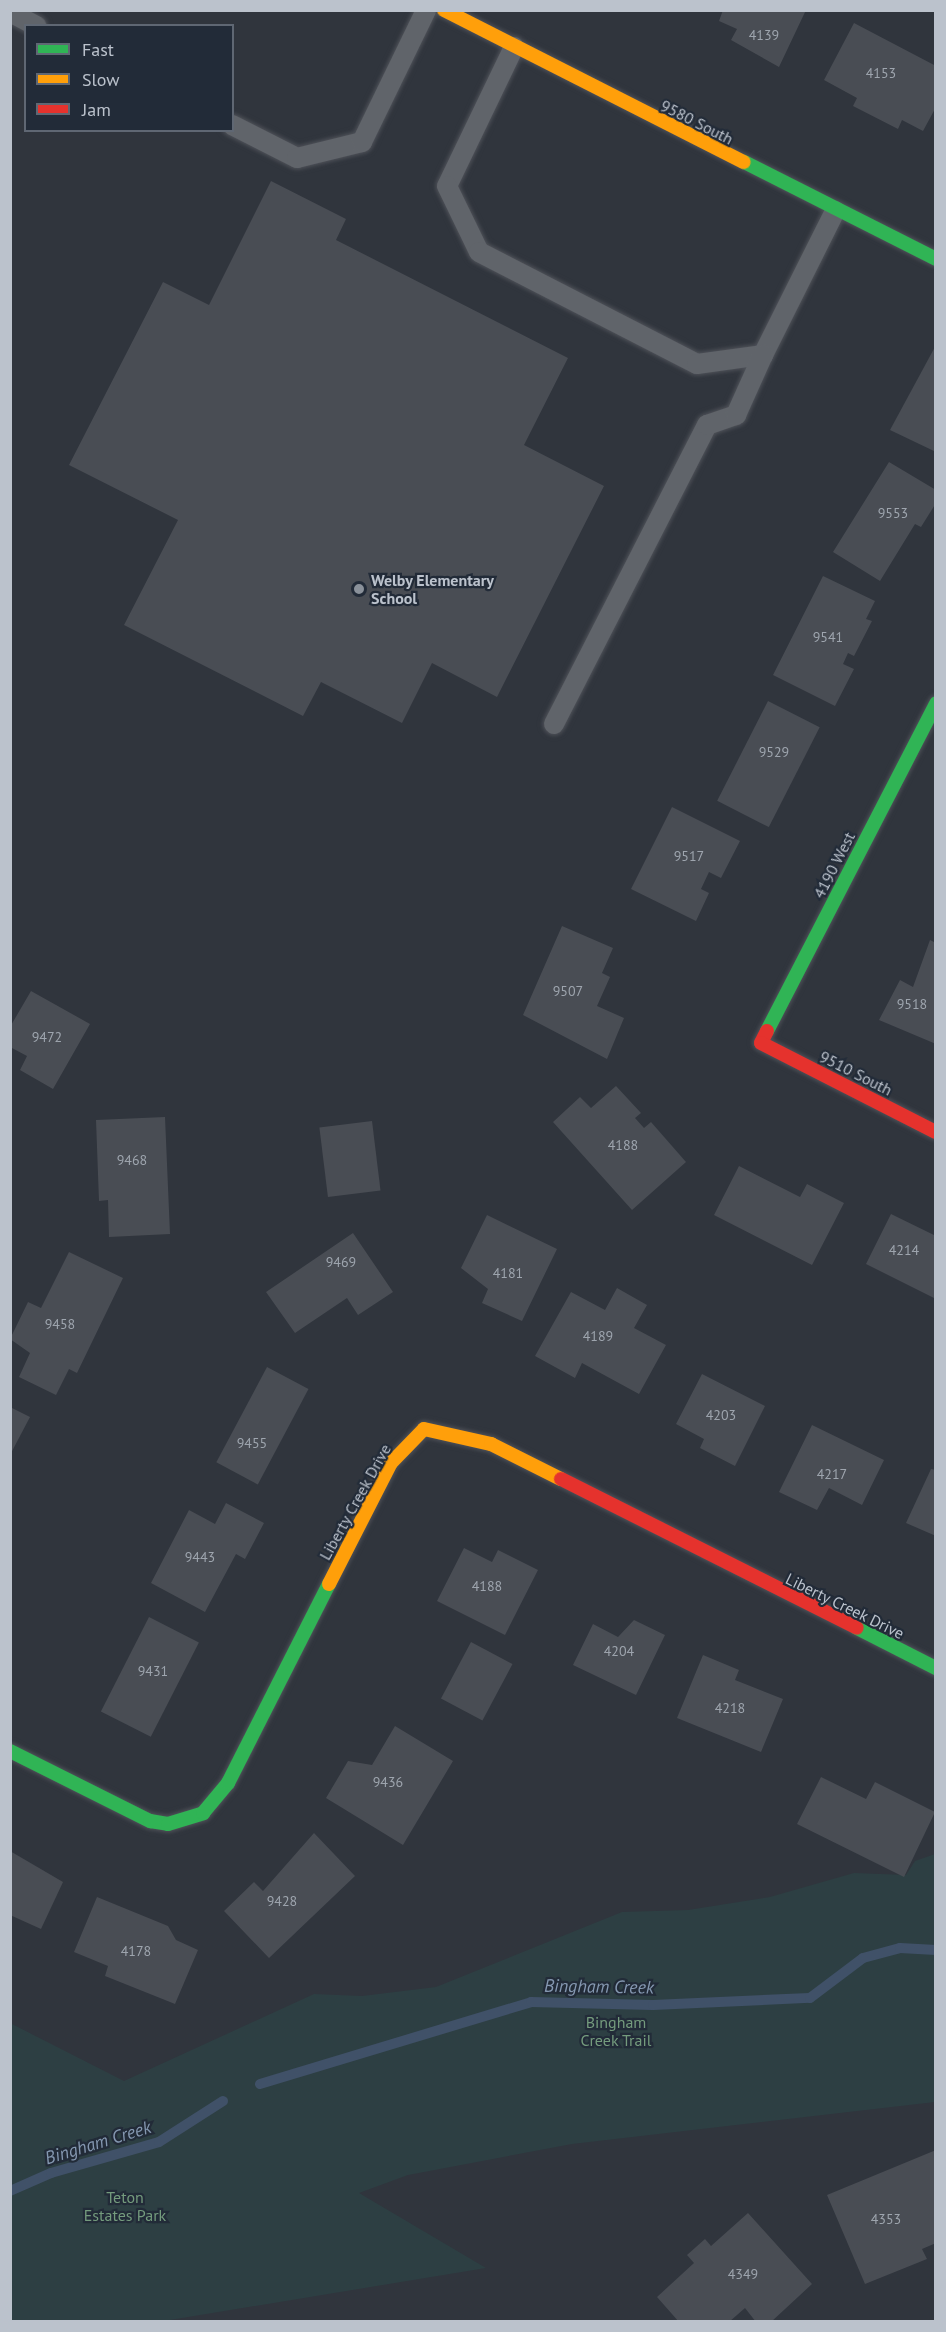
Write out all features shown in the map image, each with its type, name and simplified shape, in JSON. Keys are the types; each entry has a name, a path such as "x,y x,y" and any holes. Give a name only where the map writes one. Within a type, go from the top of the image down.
{"street":[{"name":"9580 South","path":"444,10 936,260"},
{"name":"4190 West","path":"761,1043 936,703"},
{"name":"9510 South","path":"761,1043 936,1132"},
{"name":"Liberty Creek Drive","path":"10,1751 150,1821 168,1824 203,1813 228,1783 391,1463 424,1429 447,1430 491,1444 936,1668"}],"lane":[{"path":"234,127 297,158 362,142 426,10"},
{"path":"10,12 32,24"},
{"path":"514,47 447,186 479,252 697,364 764,354"},
{"path":"554,724 707,424 736,415 836,211"}],"green space":[{"name":"Bingham Creek Trail","path":"935,1854 935,2102 572,2144 408,2175 359,2193 486,2268 164,2321 11,2321 10,2023 124,2081 314,1994 362,1996 436,1987 622,1912 688,1910 770,1897 854,1873 906,1875 915,1861"}],"building":[{"path":"723,10 806,10 779,67 731,40 737,29 719,21"},
{"path":"854,23 936,66 936,107 923,131 902,120 898,129 853,106 857,98 824,80"},
{"path":"271,181 346,219 336,240 568,358 524,445 604,486 497,697 432,663 402,723 321,682 303,716 124,625 178,520 69,465 163,282 209,305"},
{"path":"936,345 936,452 890,430"},
{"path":"889,462 936,490 936,503 921,527 915,524 880,581 833,552"},
{"path":"823,576 875,601 866,619 872,621 854,656 848,653 843,664 854,669 835,706 773,675"},
{"path":"768,701 820,727 769,827 717,801"},
{"path":"672,807 740,841 721,878 709,872 701,889 709,893 696,921 631,889"},
{"path":"562,926 613,948 602,973 610,977 597,1006 624,1018 607,1059 523,1015"},
{"path":"930,940 936,943 936,1044 879,1020 900,980 913,987"},
{"path":"31,991 90,1024 53,1089 20,1070 27,1056 10,1047 10,1027"},
{"path":"616,1086 641,1113 635,1118 644,1128 651,1122 686,1162 632,1210 553,1122 580,1097 591,1108"},
{"path":"165,1117 170,1234 109,1237 108,1200 99,1201 96,1120"},
{"path":"372,1121 381,1190 328,1197 319,1127"},
{"path":"739,1166 800,1197 807,1184 844,1203 812,1265 714,1215"},
{"path":"891,1214 936,1236 936,1299 866,1264"},
{"path":"487,1215 557,1249 522,1321 482,1303 488,1289 461,1268"},
{"path":"353,1233 393,1292 358,1315 347,1298 295,1333 266,1292"},
{"path":"69,1252 123,1278 77,1373 69,1369 56,1395 19,1377 30,1353 10,1339 28,1302 41,1308"},
{"path":"617,1288 647,1305 634,1328 666,1345 639,1394 582,1363 575,1378 535,1356 571,1292 605,1310"},
{"path":"267,1367 308,1389 258,1484 216,1462"},
{"path":"702,1374 765,1406 735,1466 700,1448 704,1439 676,1424"},
{"path":"10,1407 30,1417 10,1455"},
{"path":"812,1425 884,1460 862,1505 829,1488 817,1510 779,1492"},
{"path":"931,1469 936,1470 936,1536 906,1523"},
{"path":"226,1503 264,1523 245,1559 236,1554 205,1612 151,1583 189,1510 215,1524"},
{"path":"464,1548 492,1562 498,1550 538,1570 505,1635 437,1601"},
{"path":"149,1617 199,1642 151,1737 101,1711"},
{"path":"634,1620 665,1635 636,1695 573,1665 593,1624 618,1637"},
{"path":"471,1642 512,1664 482,1721 441,1699"},
{"path":"703,1655 739,1670 735,1680 783,1699 761,1752 677,1718"},
{"path":"395,1726 453,1761 403,1845 326,1798 348,1761 372,1765"},
{"path":"821,1777 866,1799 875,1782 935,1812 904,1877 797,1824"},
{"path":"314,1833 355,1876 269,1958 224,1911 254,1882 263,1891"},
{"path":"10,1851 63,1882 41,1929 10,1915"},
{"path":"97,1897 168,1926 176,1940 198,1950 175,2004 105,1976 108,1966 74,1952"},
{"path":"936,2150 936,2243 922,2249 927,2259 865,2284 827,2195"},
{"path":"748,2213 812,2284 771,2322 756,2322 745,2308 729,2322 679,2322 657,2297 694,2263 687,2255 705,2239 711,2246"}],"waterway":[{"name":"Bingham Creek","path":"260,2084 531,2002 653,2005 810,1998 863,1958 900,1948 936,1950"},
{"name":"Bingham Creek","path":"10,2191 51,2173 159,2142 223,2101"}],"traffic: fast":[{"path":"744,162 936,259"},
{"path":"767,1031 936,703"},
{"path":"10,1751 150,1821 168,1824 203,1813 228,1783 329,1584"},
{"path":"857,1628 936,1668"}],"traffic: slow":[{"path":"444,10 744,162"},
{"path":"329,1584 391,1463 424,1429 491,1444 561,1479"}],"traffic: jam":[{"path":"767,1031 761,1043 936,1132"},
{"path":"561,1479 857,1628"}],"place":[{"name":"Welby Elementary School","path":"359,589"}],"park label":[{"name":"Teton Estates Park","path":"125,2206"}]}
